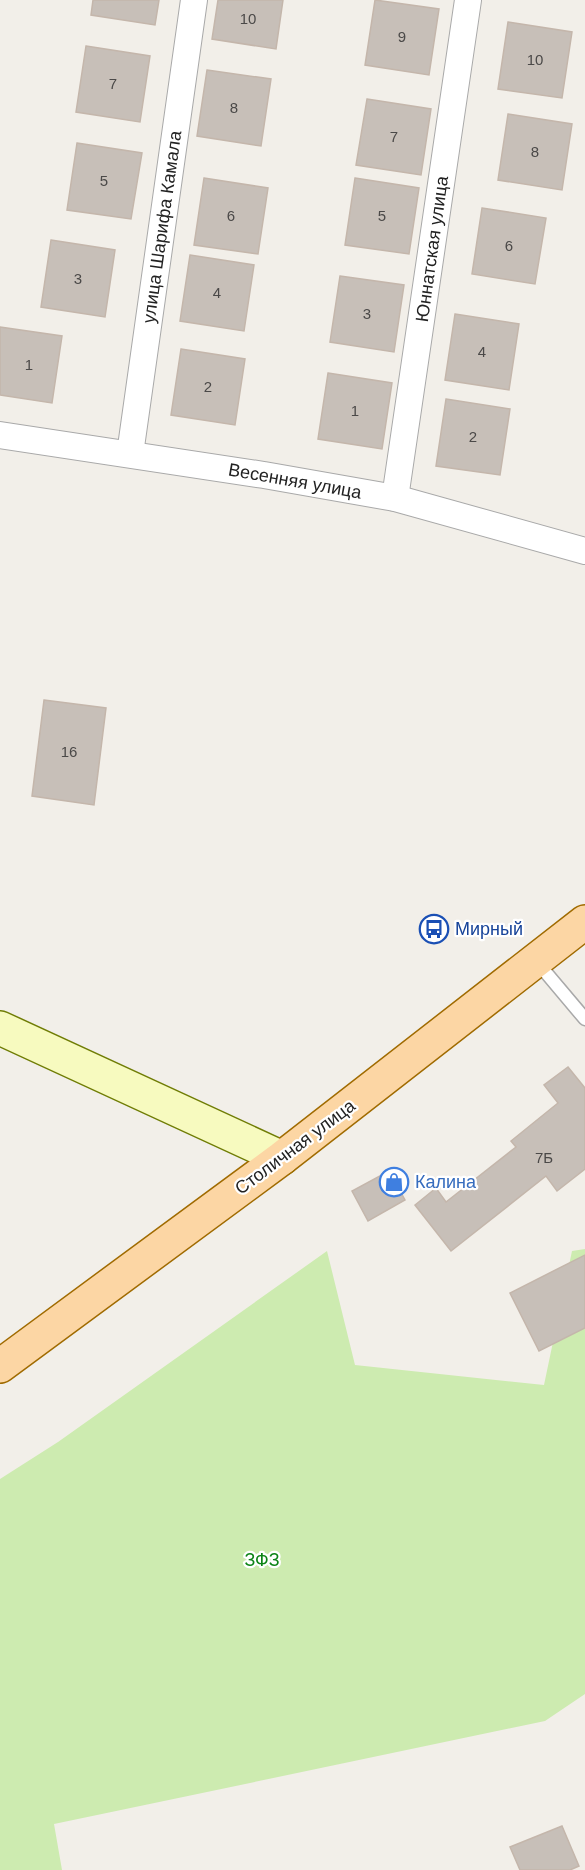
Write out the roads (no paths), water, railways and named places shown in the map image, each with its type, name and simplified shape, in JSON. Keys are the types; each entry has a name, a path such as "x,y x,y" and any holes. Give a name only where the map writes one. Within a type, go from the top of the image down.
{"main road":[{"name":"Столичная улица","path":"0,1366 282,1158 585,922"},
{"path":"0,1028 282,1158"}],"street":[{"name":"улица Шарифа Камала","path":"130,454 194,0"},
{"name":"Юннатская улица","path":"395,498 468,0"},
{"name":"Весенняя улица","path":"0,435 395,498 585,551"}],"lane":[{"path":"537,961 580,1007 585,1019"}],"place":[{"name":"Мирный","path":"434,929"},
{"name":"Калина","path":"394,1182"}],"park label":[{"name":"ЗФЗ","path":"262,1560"}]}
